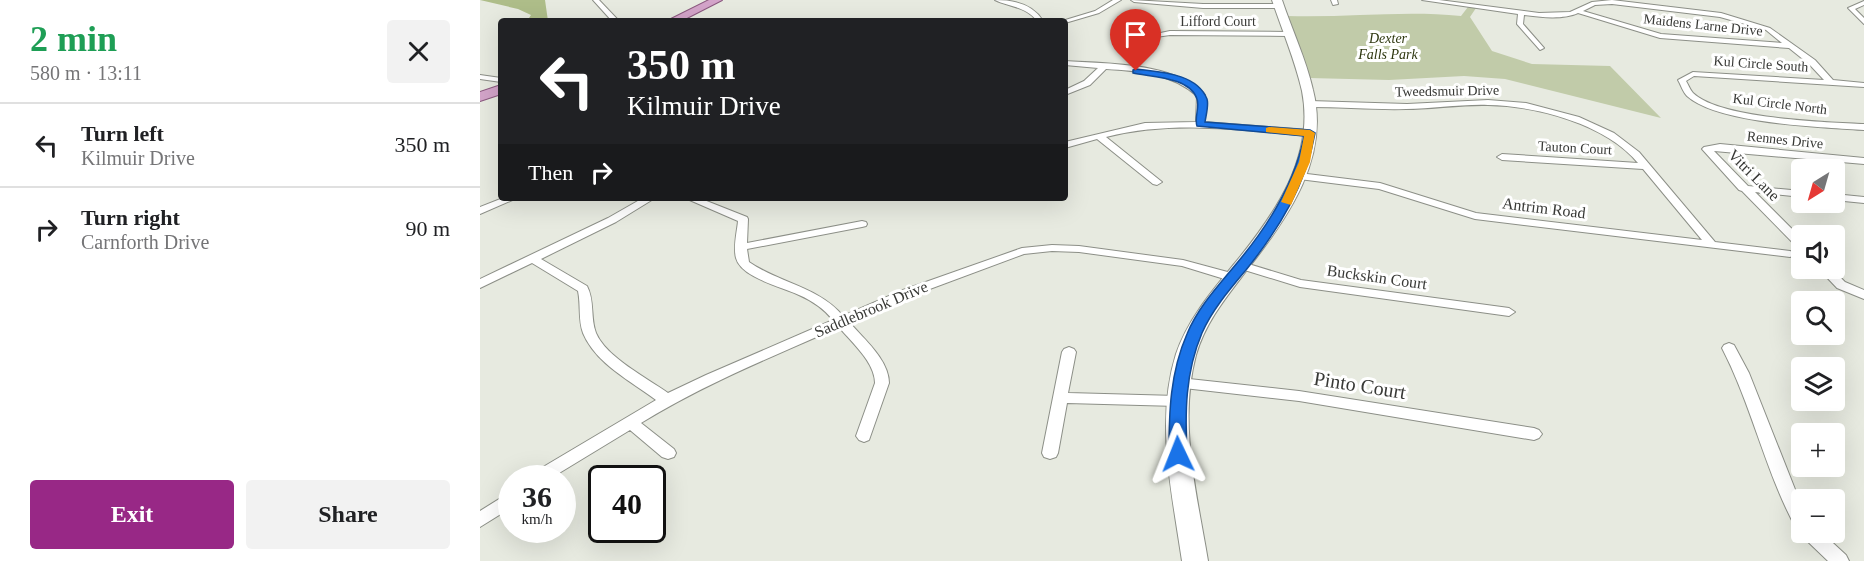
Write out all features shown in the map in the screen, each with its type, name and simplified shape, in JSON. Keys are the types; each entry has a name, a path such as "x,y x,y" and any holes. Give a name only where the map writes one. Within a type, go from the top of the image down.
{"main road":[{"path":"678,18 717,0"},
{"path":"480,97 498,90"}],"street":[{"path":"596,0 613,18"},
{"path":"998,0 1027,9 1038,18"},
{"path":"1068,20 1096,12 1119,0"},
{"path":"1134,0 1203,6 1278,3 1310,104 1310,133 1299,176 1283,210 1208,308 1194,332 1180,383 1176,436 1180,481 1195,561"},
{"path":"1425,0 1553,16 1580,12 1597,2 1623,2 1710,13 1757,24 1791,45 1812,62 1831,83"},
{"path":"1853,0 1863,3"},
{"path":"1863,3 1851,8 1864,21"},
{"name":"Maidens Larne Drive","path":"1580,12 1660,36 1791,45"},
{"path":"1521,13 1520,24 1540,48"},
{"name":"Lifford Court","path":"1149,36 1170,33 1288,34"},
{"path":"1068,63 1163,75 1191,84 1203,101 1200,124"},
{"path":"1068,92 1087,83 1103,68"},
{"name":"Kul Circle South","path":"1696,98 1682,84 1682,80 1694,74 1864,85"},
{"path":"480,77 498,80"},
{"name":"Kul Circle North","path":"1696,98 1719,110 1743,115 1864,127"},
{"name":"Tweedsmuir Drive","path":"1310,104 1413,107 1473,101 1526,106 1567,116 1598,128 1625,145 1646,166 1710,244"},
{"path":"1068,145 1147,126 1200,124 1310,133"},
{"path":"1099,136 1157,182"},
{"name":"Rennes Drive","path":"1709,153 1707,149 1720,147 1864,161"},
{"name":"Vitri Lane","path":"1709,153 1791,235"},
{"name":"Tauton Court","path":"1502,157 1646,166"},
{"name":"Antrim Road","path":"1299,176 1380,186 1475,216 1790,254"},
{"path":"1743,188 1791,193"},
{"path":"1845,198 1864,200"},
{"path":"480,211 505,201"},
{"path":"480,284 612,220 646,201"},
{"path":"698,201 743,219 741,256 749,269 823,302 843,321 875,361 882,375 879,392 864,436"},
{"path":"742,247 862,224"},
{"name":"Saddlebrook Drive","path":"560,465 667,400 843,321 955,275 1035,249 1067,248 1236,271"},
{"path":"531,258 583,288 586,297 586,323 598,346 667,400"},
{"name":"Buckskin Court","path":"1236,271 1300,283 1509,312"},
{"path":"1835,279 1841,285 1864,296"},
{"path":"1729,348 1742,373 1791,504"},
{"path":"1050,453 1069,352"},
{"name":"Pinto Court","path":"1180,383 1299,396 1534,434"},
{"path":"1061,398 1177,401"},
{"path":"630,422 668,453"},
{"path":"480,520 498,508"},
{"path":"1821,543 1840,561"}],"green space":[{"path":"480,0 545,0 548,18 529,18 531,15 518,9"},
{"name":"Dexter Falls Park","path":"1468,7 1476,8 1470,17 1492,51 1532,64 1610,66 1661,118 1505,79 1464,76 1389,80 1309,78 1287,16 1439,14 1461,16"}],"slow traffic":[{"path":"1269,130 1310,133 1305,162 1287,202"}],"route":[{"path":"1136,71 1172,77 1191,84 1202,95 1200,124 1310,133 1305,162 1283,210 1242,266 1223,286 1194,332 1182,369 1177,401 1178,454"}]}
